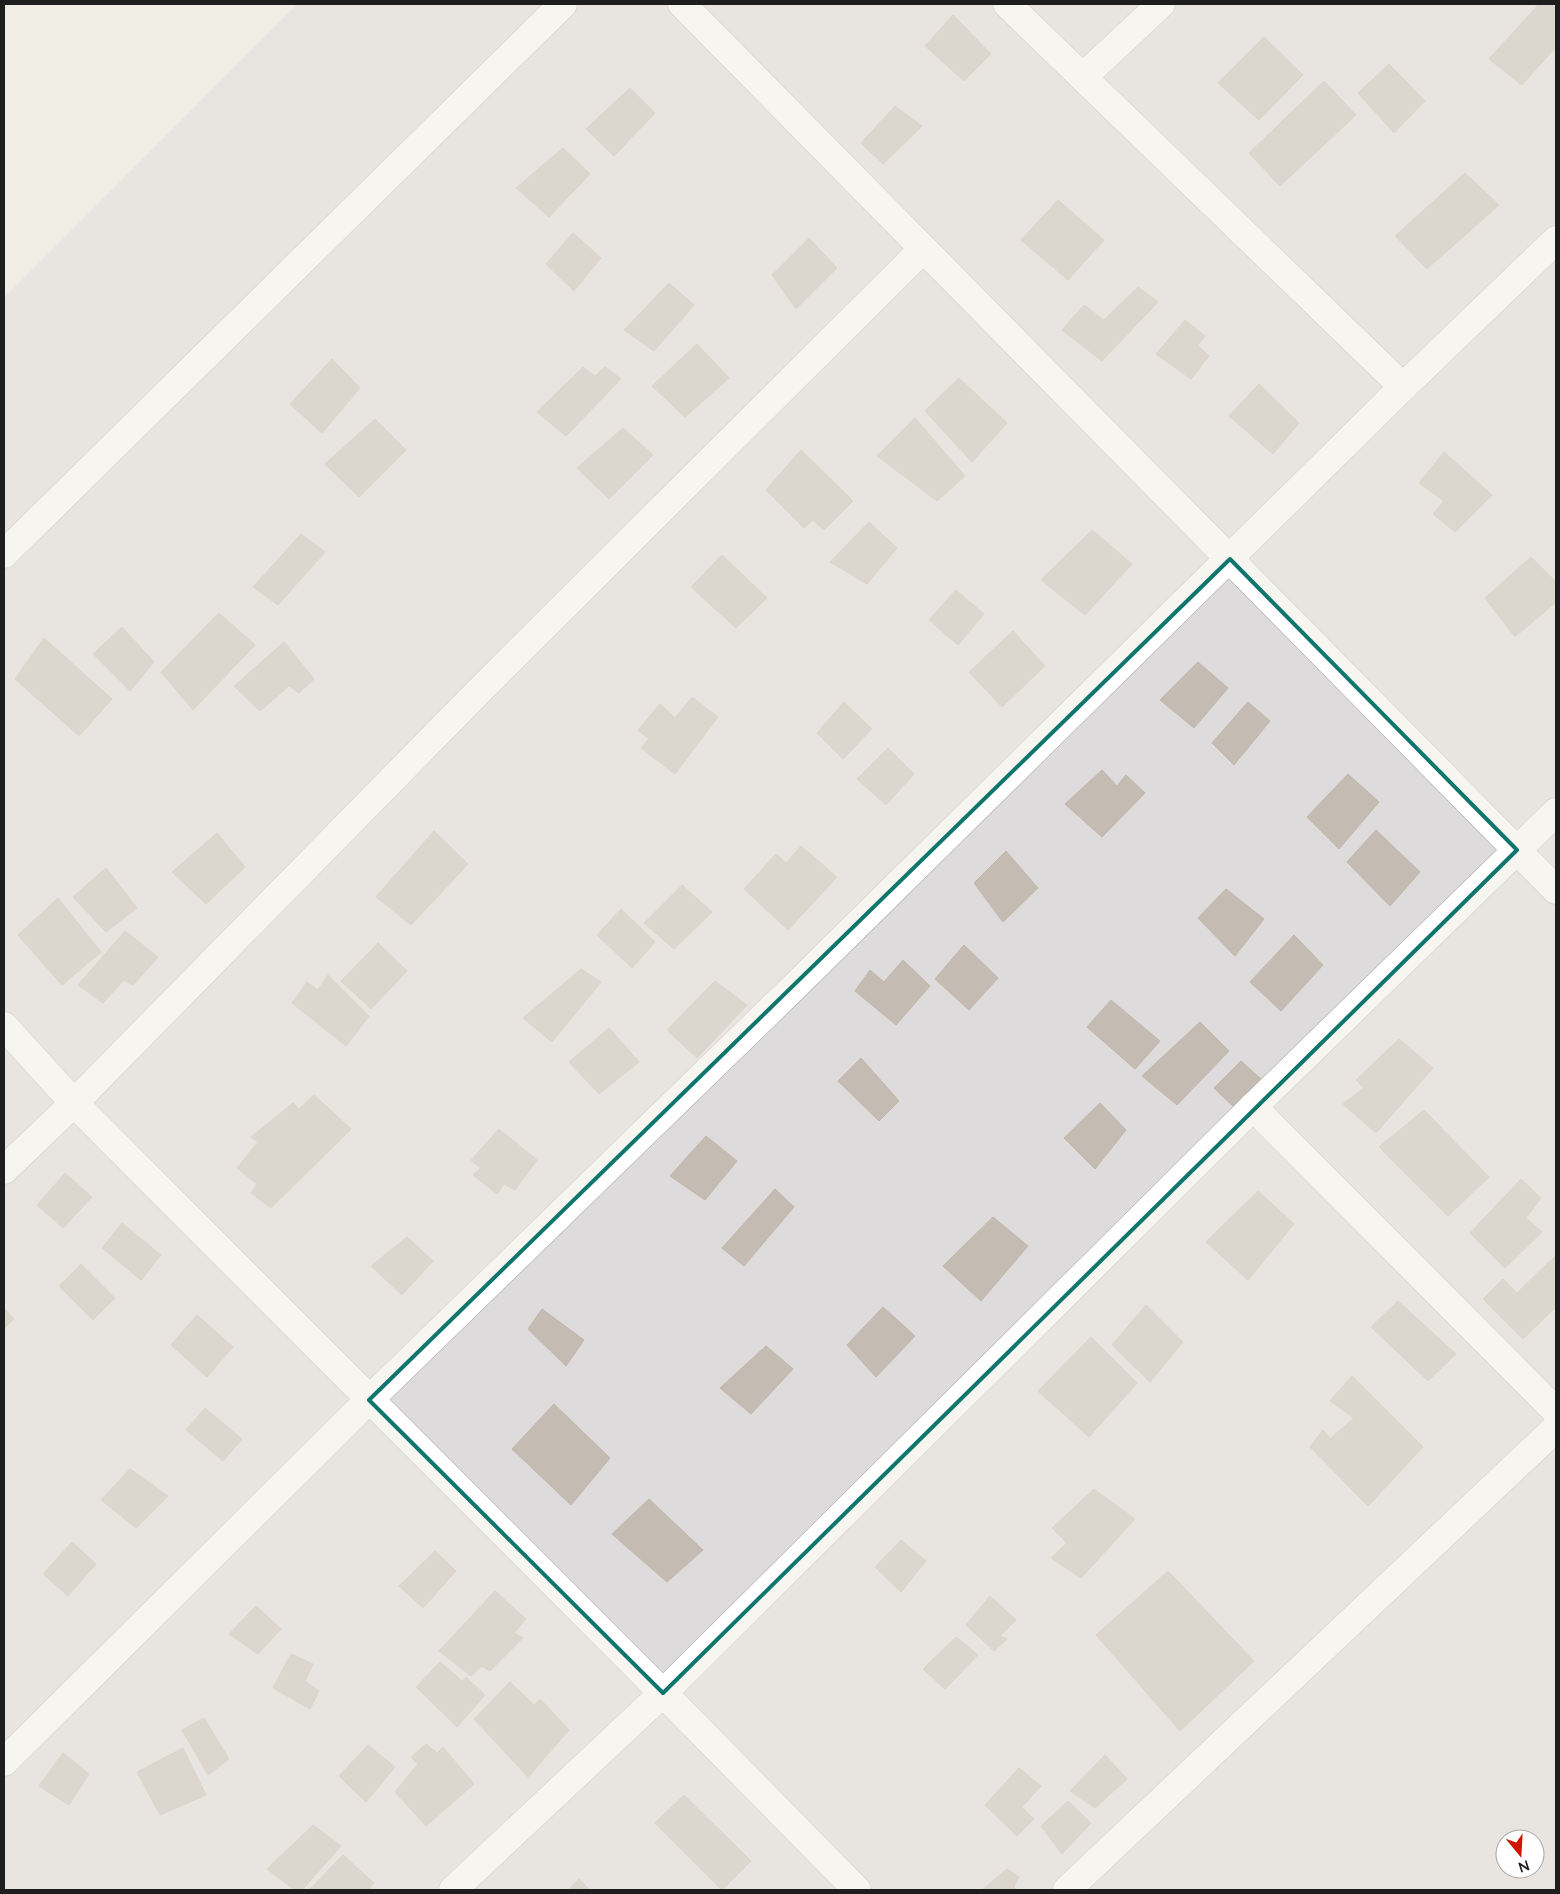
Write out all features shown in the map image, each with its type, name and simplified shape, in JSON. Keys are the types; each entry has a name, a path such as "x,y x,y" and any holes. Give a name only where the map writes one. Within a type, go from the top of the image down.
{"street":[{"path":"4,554 563,4"},
{"path":"682,4 1556,890"},
{"path":"1008,4 1084,76 1282,272 1404,387"},
{"path":"1084,76 1161,4"},
{"path":"4,1762 369,1400 1556,240"},
{"path":"4,1170 74,1103 482,688 923,249"},
{"path":"453,1890 663,1693 1253,1107 1556,812"},
{"path":"4,1026 74,1103 857,1890"},
{"path":"1253,1107 1556,1411"},
{"path":"1067,1890 1556,1428"}],"highlighted area":[{"path":"1230,559 1517,850 663,1693 369,1400"}],"shaded area":[{"path":"297,4 1556,4 1556,1890 4,1890 4,298"}],"building":[{"path":"1539,4 1551,4 1556,8 1556,47 1522,85 1489,59"},
{"path":"953,15 991,54 964,81 925,46"},
{"path":"1264,37 1303,75 1259,120 1218,83"},
{"path":"1389,64 1425,101 1394,133 1358,93"},
{"path":"1324,81 1356,115 1280,186 1249,153"},
{"path":"630,88 655,113 614,156 586,129"},
{"path":"895,106 922,126 883,164 861,143"},
{"path":"563,148 590,174 549,217 516,188"},
{"path":"1465,173 1499,205 1427,269 1395,236"},
{"path":"1058,200 1104,240 1068,280 1021,240"},
{"path":"573,233 601,258 574,291 546,264"},
{"path":"809,238 837,268 796,309 772,275"},
{"path":"669,283 694,305 654,351 624,330"},
{"path":"1138,287 1158,302 1102,361 1062,330 1084,305 1104,320"},
{"path":"1185,320 1205,336 1198,345 1209,356 1191,379 1156,354"},
{"path":"697,344 729,378 685,417 652,386"},
{"path":"332,359 360,388 322,433 290,404"},
{"path":"583,367 595,376 605,367 621,379 566,436 537,412"},
{"path":"959,378 1007,423 972,462 925,411"},
{"path":"1259,384 1299,423 1273,454 1229,416"},
{"path":"915,418 965,476 937,501 877,456"},
{"path":"375,419 406,450 359,497 325,464"},
{"path":"623,428 653,455 609,499 577,468"},
{"path":"801,450 853,501 824,530 813,520 804,528 766,490"},
{"path":"1444,452 1492,495 1455,532 1433,514 1444,501 1419,483"},
{"path":"869,522 897,548 867,584 830,562"},
{"path":"1092,530 1132,564 1085,615 1041,580"},
{"path":"301,534 325,552 278,605 253,587"},
{"path":"722,555 767,598 736,628 691,587"},
{"path":"1531,557 1556,582 1556,602 1515,637 1485,598"},
{"path":"956,590 984,614 958,645 929,620"},
{"path":"219,613 255,645 193,710 161,672"},
{"path":"122,627 154,662 130,691 93,654"},
{"path":"1013,631 1045,666 1002,707 969,672"},
{"path":"44,638 112,699 79,736 15,679"},
{"path":"284,642 314,679 299,693 289,686 260,711 234,686"},
{"path":"1198,662 1228,688 1194,728 1160,700"},
{"path":"692,697 718,717 675,774 641,748 649,739 638,730 660,704 675,718"},
{"path":"844,702 872,729 843,759 817,733"},
{"path":"1248,702 1270,721 1234,765 1212,743"},
{"path":"888,748 914,774 886,805 857,779"},
{"path":"1102,770 1117,786 1126,775 1145,793 1102,837 1065,804"},
{"path":"1348,774 1379,802 1339,849 1307,817"},
{"path":"1376,830 1420,872 1390,906 1347,862"},
{"path":"434,831 468,864 411,925 376,897"},
{"path":"217,833 245,867 206,904 172,872"},
{"path":"801,846 837,877 788,930 744,889 776,854 786,863"},
{"path":"1006,851 1038,888 1003,922 974,883"},
{"path":"106,868 137,908 106,932 73,897"},
{"path":"682,885 712,912 674,949 644,923"},
{"path":"1226,889 1264,919 1235,956 1198,918"},
{"path":"58,898 101,952 62,985 18,935"},
{"path":"621,909 655,942 632,968 597,935"},
{"path":"125,931 158,957 133,985 124,980 103,1003 78,985"},
{"path":"1294,935 1323,965 1281,1011 1250,982"},
{"path":"378,943 407,971 371,1009 341,981"},
{"path":"964,945 998,978 969,1010 935,979"},
{"path":"903,960 930,986 896,1025 855,991 870,970 884,982"},
{"path":"581,969 601,982 552,1042 523,1018"},
{"path":"328,975 369,1016 346,1046 292,1003 307,982 318,990"},
{"path":"715,981 747,1005 697,1058 667,1030"},
{"path":"1111,1000 1160,1041 1135,1069 1087,1027"},
{"path":"1200,1022 1229,1051 1177,1105 1142,1076"},
{"path":"609,1028 639,1062 599,1094 569,1062"},
{"path":"1399,1039 1433,1068 1376,1133 1343,1104 1364,1088 1356,1080"},
{"path":"861,1058 899,1101 879,1121 838,1081"},
{"path":"1241,1061 1262,1080 1236,1109 1214,1088"},
{"path":"314,1095 351,1129 271,1208 251,1193 257,1184 237,1168 258,1142 251,1137 293,1103 299,1109"},
{"path":"1100,1103 1126,1130 1095,1169 1064,1138"},
{"path":"1424,1110 1489,1177 1448,1216 1379,1147"},
{"path":"499,1129 537,1160 515,1190 504,1184 497,1194 473,1175 481,1168 471,1160"},
{"path":"706,1136 737,1161 705,1200 670,1176"},
{"path":"65,1173 92,1197 63,1228 37,1205"},
{"path":"1521,1179 1541,1198 1526,1218 1542,1232 1505,1268 1470,1233"},
{"path":"775,1189 794,1207 744,1266 722,1248"},
{"path":"1258,1191 1294,1224 1248,1280 1206,1242"},
{"path":"993,1217 1028,1246 981,1301 943,1266"},
{"path":"122,1223 161,1255 141,1280 102,1248"},
{"path":"407,1237 433,1261 402,1295 371,1266"},
{"path":"1556,1255 1556,1307 1523,1339 1483,1299 1503,1279 1517,1293"},
{"path":"81,1264 115,1298 93,1320 59,1286"},
{"path":"1398,1301 1456,1354 1428,1381 1371,1327"},
{"path":"1146,1305 1183,1342 1150,1382 1112,1345"},
{"path":"883,1307 915,1336 876,1377 847,1345"},
{"path":"4,1308 14,1319 4,1329"},
{"path":"542,1309 584,1340 566,1366 528,1329"},
{"path":"197,1315 233,1347 207,1377 171,1345"},
{"path":"1091,1337 1137,1383 1089,1437 1038,1391"},
{"path":"766,1346 793,1369 751,1414 720,1388"},
{"path":"1352,1376 1423,1447 1368,1506 1310,1447 1323,1430 1330,1439 1354,1418 1330,1401"},
{"path":"554,1404 610,1458 571,1505 512,1449"},
{"path":"205,1408 242,1439 223,1461 186,1430"},
{"path":"130,1469 168,1496 136,1528 101,1500"},
{"path":"1094,1489 1135,1519 1081,1578 1051,1558 1067,1543 1052,1528"},
{"path":"649,1499 703,1550 667,1582 612,1534"},
{"path":"901,1540 926,1561 901,1592 875,1567"},
{"path":"72,1542 96,1564 68,1596 43,1574"},
{"path":"435,1551 456,1571 423,1608 399,1586"},
{"path":"1168,1571 1254,1661 1180,1731 1096,1635"},
{"path":"495,1591 526,1619 514,1633 523,1638 490,1671 482,1666 471,1676 439,1651"},
{"path":"990,1596 1016,1620 1000,1636 1007,1639 994,1651 966,1625"},
{"path":"256,1606 281,1629 258,1654 229,1634"},
{"path":"956,1637 978,1655 945,1689 923,1669"},
{"path":"291,1654 313,1664 305,1681 319,1691 310,1709 273,1688"},
{"path":"440,1662 462,1681 466,1677 485,1695 457,1727 416,1687"},
{"path":"510,1682 534,1705 540,1699 569,1730 528,1777 474,1719"},
{"path":"204,1718 229,1759 208,1775 182,1730"},
{"path":"426,1744 437,1753 443,1747 474,1784 426,1826 395,1792 418,1764 411,1757"},
{"path":"368,1745 395,1767 366,1802 339,1776"},
{"path":"183,1748 206,1795 160,1815 137,1772"},
{"path":"63,1753 89,1774 69,1805 39,1786"},
{"path":"1105,1755 1127,1779 1095,1808 1070,1791"},
{"path":"1019,1768 1041,1786 1022,1807 1034,1819 1017,1836 985,1805"},
{"path":"684,1795 751,1861 722,1890 655,1823"},
{"path":"1068,1801 1091,1823 1062,1854 1041,1826"},
{"path":"313,1825 341,1846 302,1890 295,1890 267,1869"},
{"path":"343,1855 374,1883 368,1890 309,1890"},
{"path":"1007,1869 1019,1877 1014,1887 1017,1890 982,1890"},
{"path":"579,1879 590,1890 568,1890"}]}
